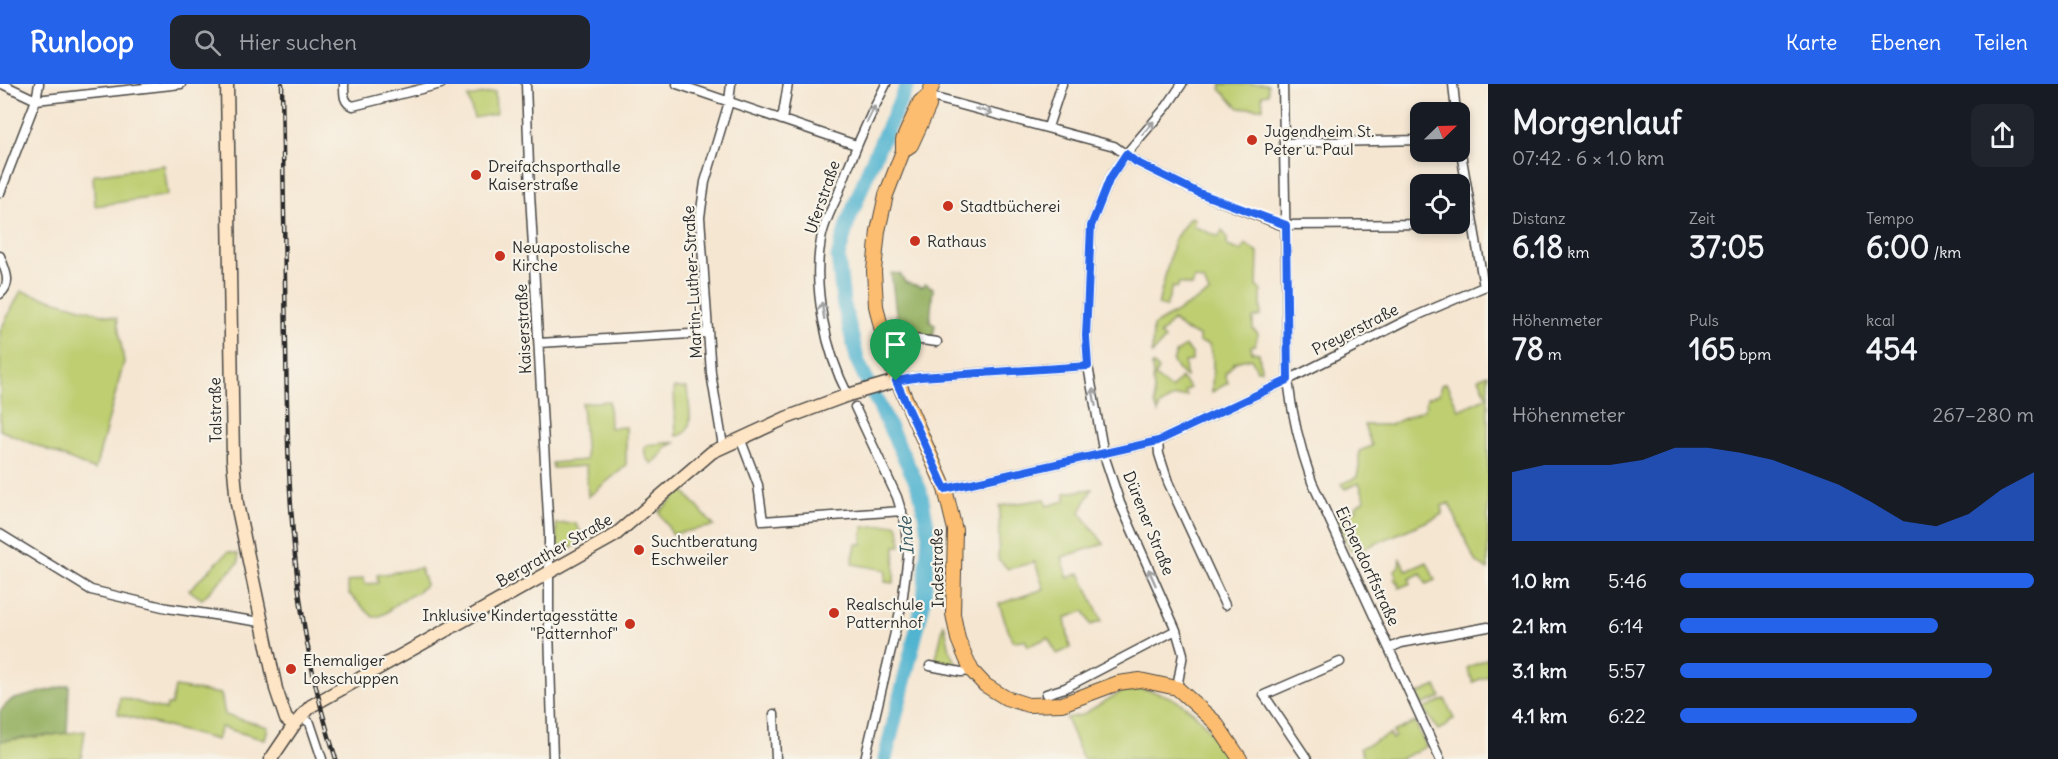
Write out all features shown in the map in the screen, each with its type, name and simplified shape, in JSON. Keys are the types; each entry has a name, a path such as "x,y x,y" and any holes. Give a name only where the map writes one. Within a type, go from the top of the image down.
{"main road":[{"name":"Talstraße","path":"227,84 233,459 237,504 261,622 284,714 286,719 297,721"},
{"name":"Indestraße","path":"931,90 917,107 903,140 903,150 886,195 874,262 876,306 891,382 945,489 955,530 953,614 959,643 972,671 985,685 1006,698 1028,705 1062,704 1118,682 1140,680 1177,688"},
{"name":"Bergrather Straße","path":"271,759 297,721 318,701 618,534 706,456 786,418 853,393 891,382"},
{"path":"1177,688 1215,722 1240,759"}],"street":[{"path":"2,84 36,100 181,84"},
{"path":"0,193 36,100 39,84"},
{"path":"344,84 345,96 348,103 353,105 441,84"},
{"name":"Kaiserstraße","path":"526,84 549,573 553,759"},
{"path":"677,84 856,145"},
{"name":"Martin-Luther-Straße","path":"723,446 711,373 700,217 705,182 729,102 731,84"},
{"path":"782,120 788,84"},
{"name":"Uferstraße","path":"853,393 836,368 823,316 818,273 821,238 856,145 886,84"},
{"path":"1048,127 1062,84"},
{"name":"Dürener Straße","path":"1177,688 1183,654 1176,630 1120,504 1104,455 1088,366 1086,336 1091,226 1110,178 1126,154 1167,106 1182,84"},
{"name":"Eichendorffstraße","path":"1283,84 1288,380 1300,450 1312,482 1440,759"},
{"path":"1453,84 1455,102"},
{"path":"931,90 1113,146 1136,162 1199,193 1286,225 1410,224"},
{"path":"1284,144 1410,140"},
{"path":"1462,162 1486,286"},
{"path":"0,256 8,284 0,294"},
{"name":"Preyerstraße","path":"945,489 1158,441 1288,380 1409,319 1486,286"},
{"path":"539,342 707,333"},
{"path":"882,335 937,342"},
{"path":"891,382 920,377 1088,366"},
{"path":"855,407 902,511 908,555 906,579 865,759"},
{"path":"740,438 758,485 762,521 902,511"},
{"path":"1158,441 1168,482 1225,605"},
{"path":"0,534 91,590 167,608 261,622"},
{"path":"1390,648 1401,643 1488,627"},
{"path":"1046,694 1065,688 1176,630"},
{"path":"1306,759 1264,695 1340,662"},
{"path":"930,666 961,672 972,671"},
{"path":"774,714 776,759"},
{"path":"297,721 310,723 322,759"}],"green space":[{"path":"1222,84 1268,84 1268,94 1262,95 1263,108 1239,108 1220,89"},
{"path":"495,92 496,114 474,118 468,97"},
{"path":"164,165 168,195 95,206 93,175"},
{"path":"1190,217 1195,219 1193,226 1219,237 1222,230 1227,237 1227,246 1242,251 1245,244 1258,253 1257,287 1261,291 1261,316 1253,318 1253,329 1258,334 1255,345 1251,346 1252,352 1259,353 1261,370 1257,370 1251,358 1235,362 1225,374 1228,383 1212,392 1213,361 1209,344 1199,342 1199,336 1183,329 1173,320 1160,335 1165,339 1152,354 1153,326 1209,293 1204,281 1195,278 1192,286 1179,283 1177,288 1172,287 1166,307 1158,305 1174,240"},
{"path":"891,273 900,274 905,282 922,287 926,284 933,288 930,322 935,325 933,337 899,336"},
{"path":"21,291 117,318 124,362 95,470 0,430 0,331"},
{"path":"1185,346 1192,353 1192,361 1185,362 1186,377 1173,362 1176,353"},
{"path":"1152,365 1159,370 1155,376 1171,389 1181,378 1190,388 1185,391 1187,396 1174,397 1160,406 1158,413 1155,404"},
{"path":"1488,374 1488,570 1475,561 1449,503 1442,506 1442,514 1437,517 1356,552 1350,549 1336,519 1357,509 1356,506 1365,499 1359,483 1345,489 1341,484 1357,477 1359,451 1372,446 1364,425 1390,425 1425,409 1427,398 1439,394 1441,385 1446,383 1459,410 1487,397 1479,378"},
{"path":"674,388 687,388 690,409 687,430 676,436"},
{"path":"609,401 610,428 626,427 626,466 588,497 586,466 553,468 552,463 586,460 582,403"},
{"path":"676,442 665,448 652,464 646,458 644,449 647,445"},
{"path":"1092,489 1080,512 1104,544 1062,557 1068,578 1080,573 1102,621 1091,625 1084,611 1065,618 1070,648 1057,654 1048,638 1028,646 1025,640 1012,641 999,604 1044,589 1035,562 1008,569 998,559 1000,506 1045,499 1047,506 1065,501 1065,493"},
{"path":"683,490 714,526 672,534 659,512"},
{"path":"575,523 586,540 569,549 561,549 557,544 556,524"},
{"path":"896,524 899,527 901,546 895,546 894,583 885,582 886,570 852,564 856,544 862,544 863,527"},
{"path":"228,552 238,554 239,562 202,599 189,590"},
{"path":"1400,559 1407,571 1427,562 1435,580 1426,584 1421,573 1409,579 1411,583 1399,588 1398,581 1396,582 1394,578 1397,576 1394,571 1399,566"},
{"path":"420,568 426,584 382,615 373,617 349,594 347,582 363,578 365,584 378,583 377,575"},
{"path":"944,623 950,650 959,669 935,663"},
{"path":"1488,658 1488,676 1473,682 1467,668"},
{"path":"69,685 67,733 0,741 0,711 11,700"},
{"path":"1436,686 1441,697 1422,705 1418,694"},
{"path":"175,687 221,694 225,715 268,727 265,740 221,727 217,740 118,714 120,697 166,710 167,705 171,705"},
{"path":"1140,689 1170,697 1193,712 1212,733 1229,759 1083,759 1066,718 1082,715 1122,691"},
{"path":"1445,699 1454,719 1438,730 1424,709"},
{"path":"1415,722 1426,747 1400,759 1365,759 1360,748 1390,734 1392,739 1395,737 1393,732"},
{"path":"85,731 81,759 0,759 0,741"}],"waterway":[{"name":"Inde","path":"885,759 924,600 929,535 920,490 858,362 843,301 838,257 847,225 870,166 908,84"}],"railway":[{"path":"282,84 288,452 295,555 309,657 336,759"}],"place":[{"name":"Jugendheim St. Peter u. Paul","path":"1252,140"},
{"name":"Dreifachsporthalle Kaiserstraße","path":"476,175"},
{"name":"Stadtbücherei","path":"948,206"},
{"name":"Rathaus","path":"915,241"},
{"name":"Neuapostolische Kirche","path":"500,256"},
{"name":"Suchtberatung Eschweiler","path":"639,550"},
{"name":"Realschule Patternhof","path":"834,613"},
{"name":"Inklusive Kindertagesstätte \"Patternhof\"","path":"630,624"},
{"name":"Ehemaliger Lokschuppen","path":"291,669"}],"route":[{"path":"1126,154 1136,162 1199,193 1286,225 1288,380 1158,441 945,489 896,381 920,377 1088,366 1086,336 1091,226 1110,178 1126,154"}]}
